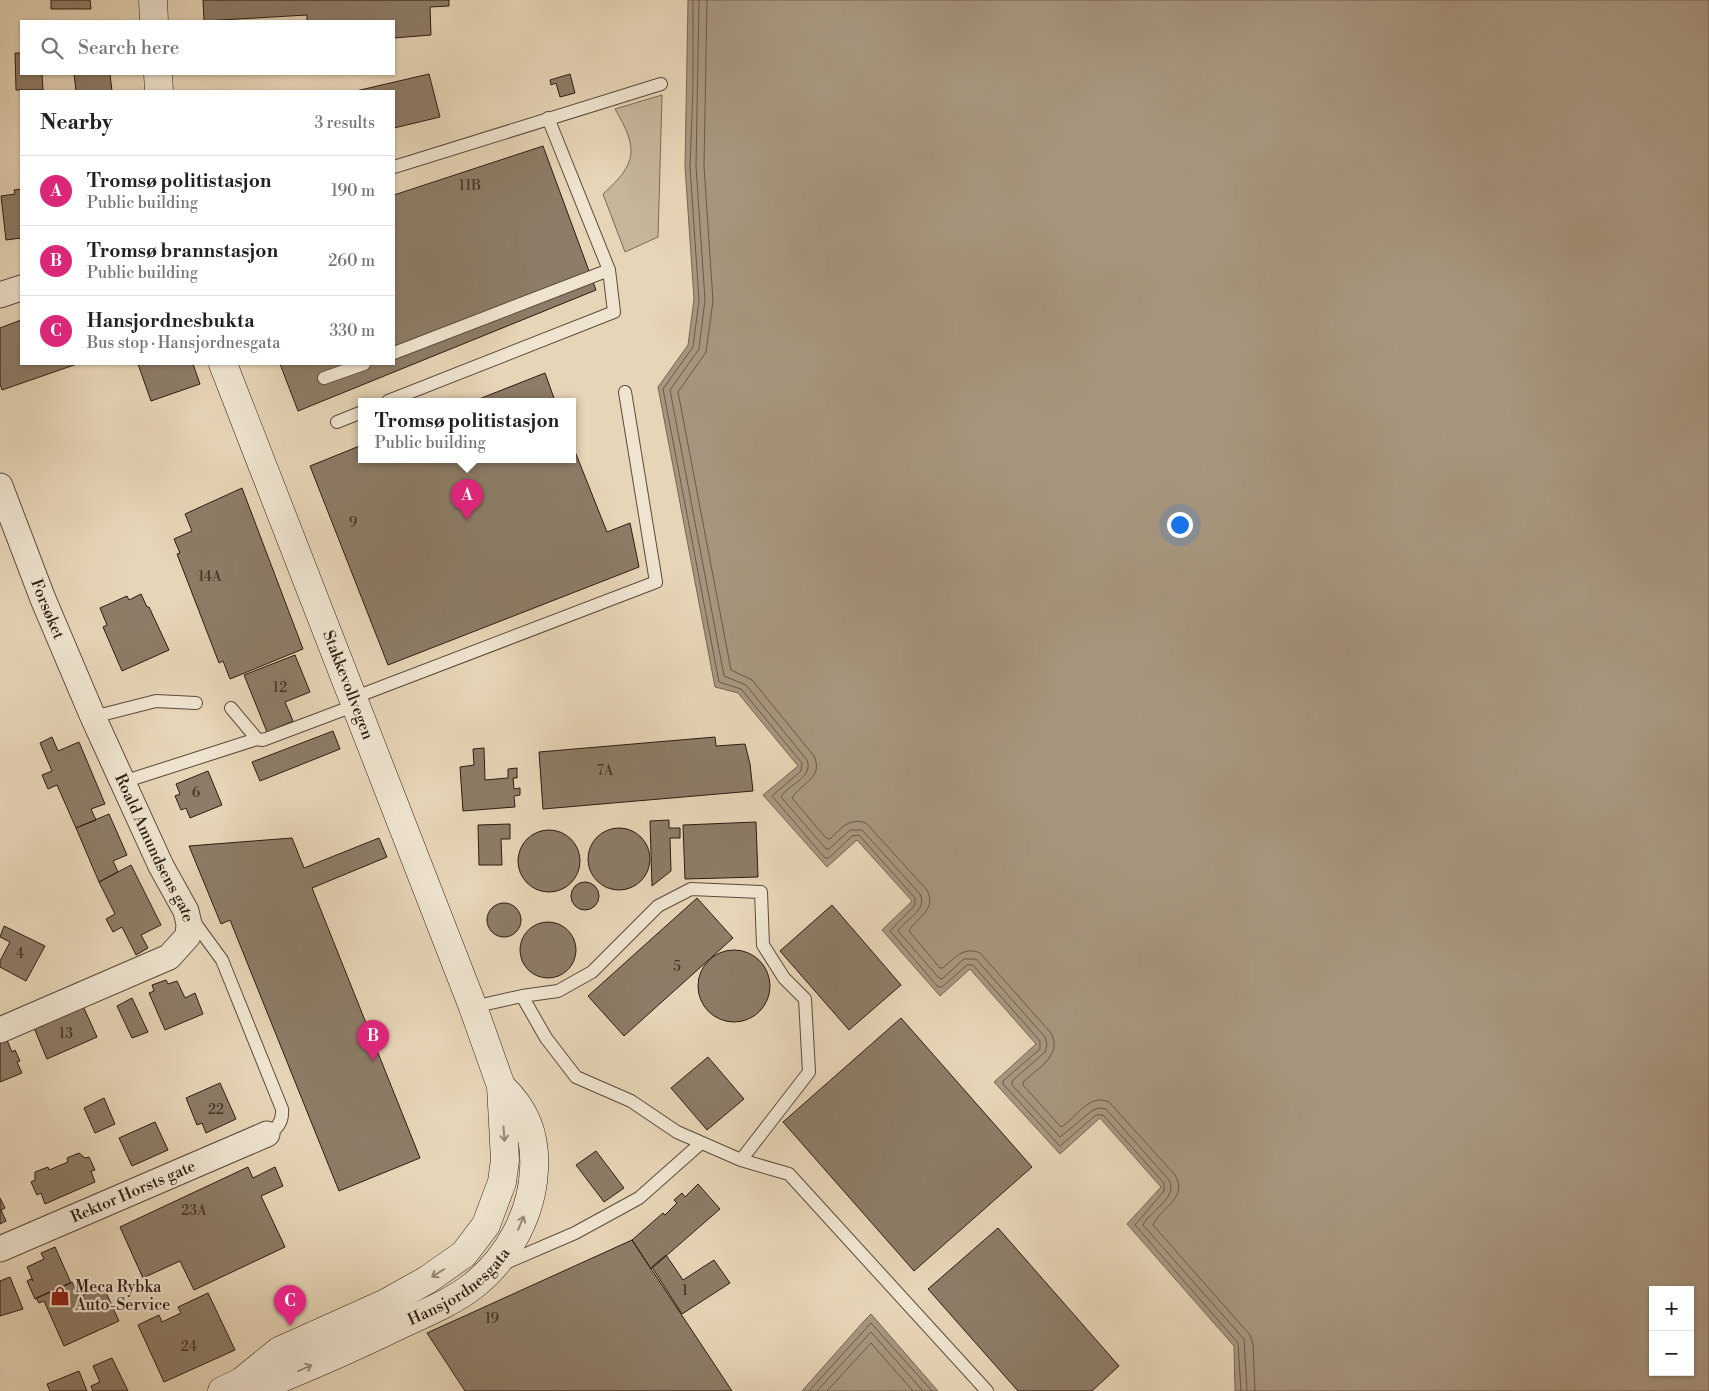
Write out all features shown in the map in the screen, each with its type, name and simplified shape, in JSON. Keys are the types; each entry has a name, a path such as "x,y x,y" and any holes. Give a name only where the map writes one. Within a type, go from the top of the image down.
{"street":[{"path":"153,0 154,20"},
{"path":"158,75 159,90"},
{"path":"0,295 20,288"},
{"name":"Stakkevollvegen","path":"223,365 473,1007"},
{"name":"Forsøket","path":"0,486 43,599 97,725"},
{"name":"Roald Amundsens gate","path":"0,1030 168,957 188,936 189,924 186,911 161,866 97,725"},
{"name":"Hansjordnesgata","path":"231,1387 279,1351 386,1303 435,1275 464,1254 486,1225 502,1182 505,1160 501,1086 473,1007"},
{"name":"Hansjordnesgata","path":"231,1387 279,1379 382,1334 456,1297 475,1284 490,1270 503,1255 519,1229 529,1205 534,1182 536,1151 529,1122 514,1099 501,1086"},
{"name":"Rektor Horsts gate","path":"0,1249 267,1134"}],"lane":[{"path":"395,167 660,84"},
{"path":"396,398 614,312 609,270 548,118"},
{"path":"395,353 609,270"},
{"path":"324,378 361,365"},
{"path":"123,782 257,739 263,740 354,701 656,582 625,392"},
{"path":"337,422 358,414"},
{"path":"97,725 156,701 196,703"},
{"path":"231,708 257,739"},
{"path":"473,1007 522,996 558,992 592,972 658,906 691,889 761,892 762,945 784,978 805,999 809,1072 741,1160"},
{"path":"186,911 222,960 282,1109 283,1117 279,1125 267,1134"},
{"path":"522,996 546,1038 576,1077 631,1102 677,1132 741,1160 789,1174 987,1391"},
{"path":"490,1270 575,1233 639,1198 702,1143"}],"shaded area":[{"path":"662,95 658,237 625,252 603,194 623,173 631,155 628,134 615,109"}],"water":[{"path":"688,0 1709,0 1709,1391 1235,1391 1234,1346 1127,1224 1161,1187 1100,1118 1060,1154 994,1082 1036,1044 970,969 940,996 882,930 912,901 857,840 827,867 763,795 798,766 738,693 715,687 658,387 688,345 694,299 685,167"},
{"path":"871,1314 938,1391 802,1391 864,1321"}],"building":[{"path":"51,0 90,0 91,9 51,9"},
{"path":"203,0 449,0 449,6 430,7 431,35 395,38 395,20 307,20 307,15 204,20"},
{"path":"15,53 20,53 20,75 42,75 43,90 16,90"},
{"path":"429,74 440,117 395,128 395,90 360,90"},
{"path":"570,74 575,93 560,97 556,83 551,85 550,80"},
{"path":"74,75 110,75 112,90 76,90"},
{"path":"543,146 596,290 298,411 280,365 395,365 395,195"},
{"path":"20,189 20,238 6,240 1,196 15,194 14,190"},
{"path":"20,320 20,365 74,365 2,390 0,384 0,328"},
{"path":"138,365 193,365 200,384 151,401"},
{"path":"545,373 554,398 482,398"},
{"path":"358,447 358,463 576,463 576,454 607,532 630,523 639,567 388,665 310,466"},
{"path":"242,488 303,649 230,679 223,661 219,663 177,554 180,553 174,539 192,531 185,514"},
{"path":"141,594 169,650 122,671 103,627 107,625 100,608 127,596 129,600"},
{"path":"295,655 310,692 285,702 293,721 267,732 244,675"},
{"path":"333,731 340,749 260,781 252,762"},
{"path":"52,737 58,751 79,742 105,804 91,809 96,820 76,828 57,785 48,789 42,775 52,771 40,743"},
{"path":"715,737 716,746 745,744 750,764 753,791 543,809 539,752"},
{"path":"484,748 485,780 508,778 508,769 517,768 517,778 513,778 514,789 520,788 520,795 514,796 515,807 463,811 460,767 474,765 473,749"},
{"path":"208,771 222,805 190,818 186,808 181,810 175,796 180,794 176,784"},
{"path":"109,814 127,855 113,861 118,872 99,882 76,828"},
{"path":"669,820 669,828 680,828 680,838 670,838 671,871 652,886 650,821"},
{"path":"756,822 758,877 685,879 683,825"},
{"path":"510,824 510,839 501,839 502,865 479,865 478,825"},
{"path":"613,828 625,828 641,837 648,847 650,859 648,871 641,881 625,890 613,890 602,885 593,876 588,865 588,853 593,842 602,833"},
{"path":"543,830 555,830 571,839 578,849 580,861 578,873 571,883 555,892 543,892 532,887 523,878 518,867 518,855 523,844 532,835"},
{"path":"292,838 304,868 379,838 387,857 312,888 420,1158 339,1191 230,920 221,924 189,846"},
{"path":"131,865 161,925 141,935 148,948 136,955 122,927 113,932 106,919 115,914 99,882"},
{"path":"585,882 595,886 599,896 595,906 585,910 575,906 571,896 575,886"},
{"path":"697,898 733,938 624,1036 588,996"},
{"path":"504,903 516,908 521,920 516,932 504,937 492,932 487,920 492,908"},
{"path":"832,905 901,985 849,1030 780,951"},
{"path":"543,922 553,922 568,930 574,939 576,950 574,961 568,970 553,978 543,978 532,973 525,966 520,955 520,945 525,934 532,927"},
{"path":"4,926 45,946 26,981 0,967 0,961 10,942 0,937"},
{"path":"734,950 754,956 764,966 770,986 764,1006 754,1016 734,1022 714,1016 704,1006 698,986 704,966 714,956"},
{"path":"166,980 168,984 177,981 185,998 195,993 203,1014 165,1030 149,993 154,991 152,985"},
{"path":"132,998 148,1032 132,1038 117,1006"},
{"path":"83,1006 97,1037 47,1059 34,1028"},
{"path":"901,1018 1032,1167 914,1271 783,1122"},
{"path":"7,1040 12,1052 15,1050 20,1061 17,1062 22,1073 0,1082 0,1043"},
{"path":"708,1057 744,1099 707,1130 671,1088"},
{"path":"220,1083 236,1119 206,1133 202,1123 197,1125 186,1098"},
{"path":"104,1098 115,1124 95,1133 84,1108"},
{"path":"155,1122 168,1150 132,1166 119,1138"},
{"path":"596,1151 624,1188 604,1202 576,1165"},
{"path":"79,1153 85,1158 89,1157 95,1170 91,1171 95,1182 45,1204 41,1193 37,1195 31,1182 35,1180 35,1172 48,1167 49,1170 68,1162 67,1158"},
{"path":"248,1167 253,1178 275,1167 283,1186 261,1196 285,1247 194,1290 180,1261 143,1278 120,1227"},
{"path":"698,1184 720,1209 651,1269 632,1240 663,1213 665,1215 677,1203 674,1200 682,1193 685,1197"},
{"path":"0,1198 5,1208 1,1210 6,1221 0,1224"},
{"path":"998,1228 1119,1366 1092,1391 1018,1391 928,1289"},
{"path":"632,1240 732,1391 465,1391 427,1333"},
{"path":"55,1247 71,1283 35,1299 27,1281 31,1279 33,1281 27,1267 44,1259 41,1253"},
{"path":"666,1255 683,1280 714,1260 730,1283 682,1314 652,1267"},
{"path":"10,1277 23,1309 0,1316 0,1281"},
{"path":"72,1282 79,1297 103,1286 119,1321 64,1346 44,1301 39,1303 36,1298"},
{"path":"208,1293 235,1350 164,1382 138,1325 159,1315 162,1322 181,1313 178,1307"},
{"path":"112,1358 128,1391 93,1391 91,1386 100,1382 93,1366"},
{"path":"79,1371 87,1391 50,1391 47,1384"}],"place":[{"name":"Tromsø politistasjon","path":"467,520"},
{"name":"Tromsø brannstasjon","path":"373,1061"},
{"name":"Meca Rybka Auto-Service","path":"60,1296"},
{"name":"Hansjordnesbukta","path":"290,1326"}]}
